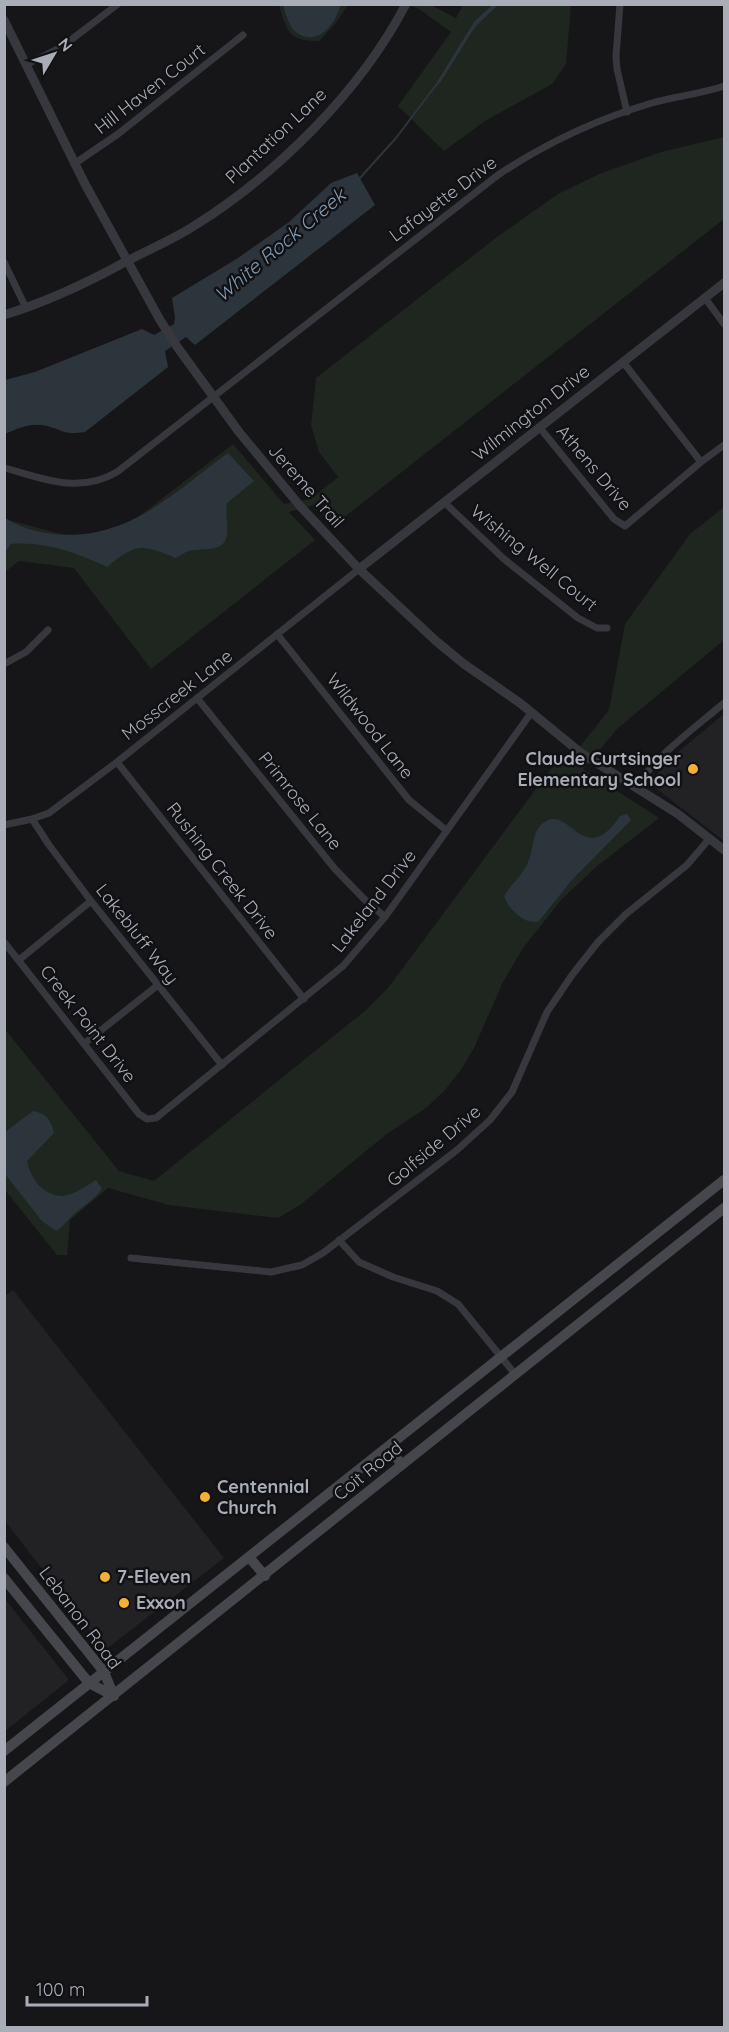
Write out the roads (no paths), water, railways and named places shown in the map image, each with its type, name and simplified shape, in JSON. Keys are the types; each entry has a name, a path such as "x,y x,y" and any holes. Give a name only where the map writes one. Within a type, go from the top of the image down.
{"main road":[{"name":"Coit Road","path":"4,1751 724,1180"},
{"name":"Coit Road","path":"4,1782 724,1208"},
{"path":"388,1447 402,1465"},
{"name":"Lebanon Road","path":"4,1547 104,1672 114,1696"},
{"path":"249,1557 265,1576"},
{"name":"Lebanon Road","path":"4,1578 89,1683 114,1696"}],"street":[{"path":"26,65 63,46 118,4"},
{"name":"Plantation Lane","path":"4,315 26,308 177,236 254,183 336,105 387,35 406,4"},
{"path":"620,4 616,56 627,112"},
{"name":"Jereme Trail","path":"4,20 74,164 160,320 239,432 300,506 359,569 464,664 531,713 580,753 670,808 724,850"},
{"name":"Hill Haven Court","path":"74,164 118,134 243,35"},
{"name":"Lafayette Drive","path":"5,468 69,485 98,481 117,472 498,175 557,140 627,112 653,103 724,86"},
{"path":"4,262 26,308"},
{"name":"Wilmington Drive","path":"359,569 445,504 724,283"},
{"path":"705,298 724,324"},
{"path":"623,362 701,462 724,445"},
{"name":"Athens Drive","path":"540,428 614,519 625,526 701,462"},
{"name":"Wishing Well Court","path":"445,504 504,559 578,618 597,628 607,628"},
{"name":"Mosscreek Lane","path":"4,825 49,813 117,762 359,569"},
{"path":"4,664 26,652 48,630"},
{"name":"Wildwood Lane","path":"277,634 409,800 446,830"},
{"name":"Primrose Lane","path":"197,698 335,869 357,893 385,917"},
{"path":"635,787 667,750 724,703"},
{"name":"Lakeland Drive","path":"151,1119 160,1115 343,966 385,917 531,713"},
{"name":"Rushing Creek Drive","path":"117,762 304,999"},
{"name":"Lakebluff Way","path":"32,819 92,901 222,1065"},
{"name":"Golfside Drive","path":"131,1258 271,1272 302,1265 339,1240 458,1150 490,1120 512,1092 547,1012 572,975 598,942 626,914 687,865 710,838"},
{"path":"19,960 92,901"},
{"name":"Creek Point Drive","path":"4,942 139,1114 151,1119"},
{"path":"85,1043 159,985"},
{"path":"339,1240 360,1262 393,1277 438,1291 458,1304 515,1374"}],"water":[{"path":"340,4 331,25 320,35 313,37 306,37 293,29 283,5"},
{"path":"493,4 498,5 475,27 440,83 437,82 474,22"},
{"path":"357,173 375,205 195,345 186,337 165,351 168,367 85,432 68,433 47,426 31,425 5,434 5,380 35,372 142,329 154,335 174,324 172,298 238,258 289,222 331,183"},
{"path":"228,453 254,481 227,503 226,539 219,547 189,551 176,558 154,550 139,548 125,554 107,567 72,553 36,544 11,544 5,552 5,518 28,529 53,534 80,534 104,530 148,512"},
{"path":"627,814 631,820 571,881 539,921 523,919 509,906 504,896 528,863 535,835 543,823 552,819 561,821 587,837 596,837 607,831 620,816"},
{"path":"33,1111 47,1118 54,1133 27,1161 38,1184 48,1192 61,1196 75,1193 96,1180 102,1189 56,1231 42,1221 5,1174 5,1132"}],"waterway":[{"name":"White Rock Creek","path":"359,179 396,138 439,81"}],"place":[{"name":"Claude Curtsinger Elementary School","path":"693,769"},
{"name":"Centennial Church","path":"205,1497"},
{"name":"7-Eleven","path":"105,1577"},
{"name":"Exxon","path":"124,1603"}]}
